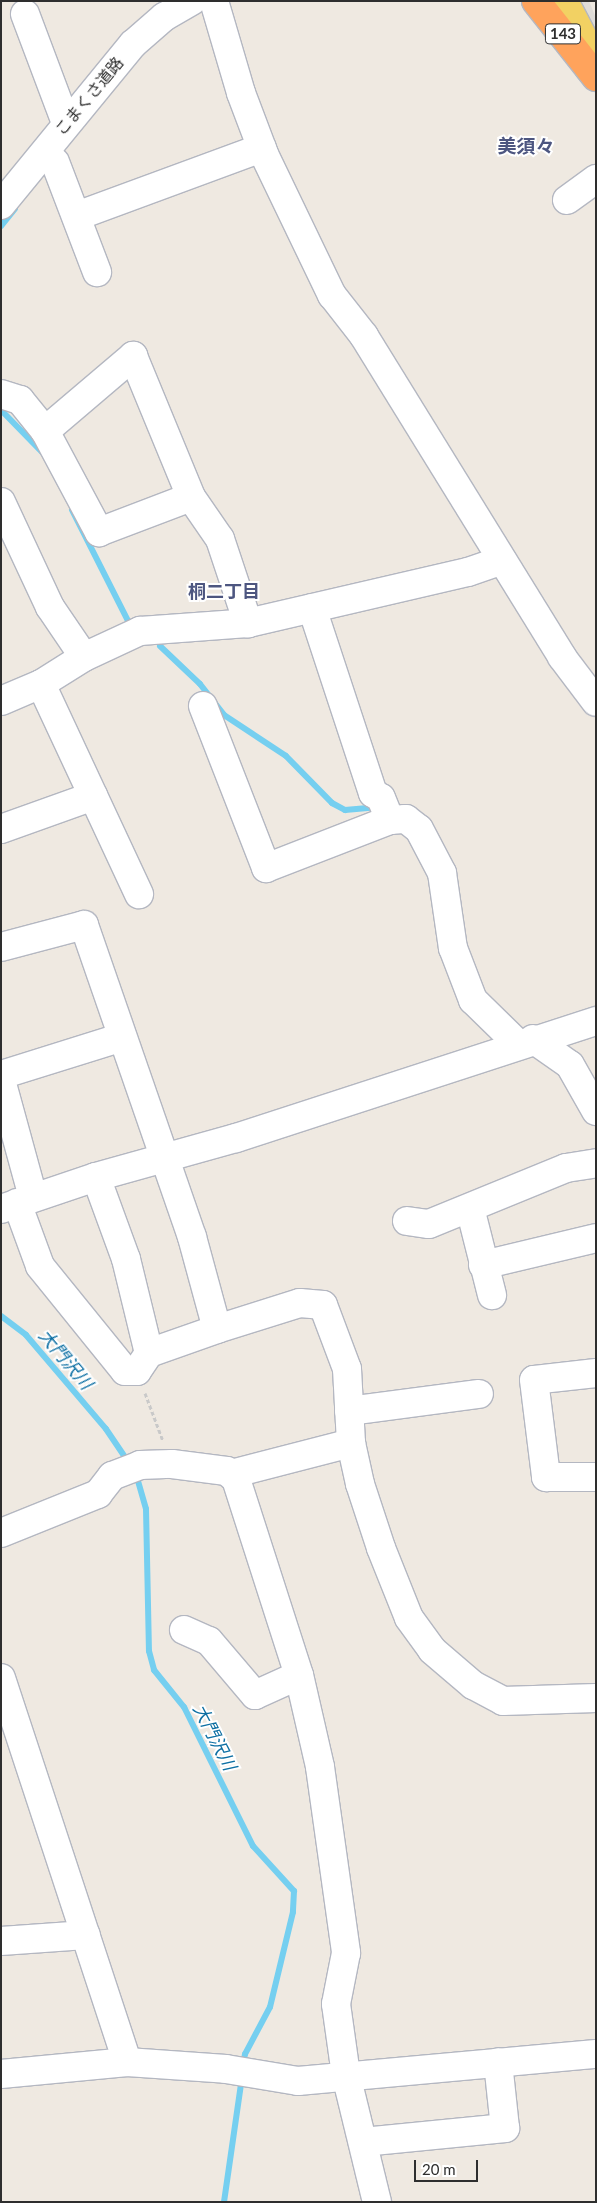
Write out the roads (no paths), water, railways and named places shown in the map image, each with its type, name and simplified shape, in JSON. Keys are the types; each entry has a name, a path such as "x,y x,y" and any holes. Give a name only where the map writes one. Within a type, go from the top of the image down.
{"highway":[{"name":"143","path":"536,1 592,72"}],"main road":[{"path":"564,1 588,47 592,72"}],"street":[{"name":"こまくさ道路","path":"1,205 66,123 133,44 164,17 192,1"},
{"path":"214,1 241,93 262,148 291,216 332,295 364,336 562,657 596,702"},
{"path":"25,14 66,123"},
{"path":"77,216 262,148"},
{"path":"55,162 97,272"},
{"path":"567,200 596,179"},
{"path":"45,431 133,356 191,497 220,539 248,623"},
{"path":"1,394 20,400 45,431 99,532 191,497"},
{"path":"4,515 50,608 84,657"},
{"path":"1,701 41,684 84,657 140,631 248,623 468,572 502,560"},
{"path":"312,608 373,793 386,812 406,819 419,829 442,873 453,948 473,1000 526,1041 570,1065 596,1111"},
{"path":"41,684 139,894"},
{"path":"203,706 266,868 386,812"},
{"path":"1,829 92,796"},
{"path":"1,946 84,925 192,1237 217,1329"},
{"path":"17,1203 163,1157 236,1138 526,1041 596,1020"},
{"path":"1,1075 122,1037"},
{"path":"1,1080 17,1203 40,1266 124,1371 217,1329 300,1303 323,1305 347,1368 351,1443 360,1484 380,1548 409,1618 432,1650 473,1685 503,1701 596,1698"},
{"path":"407,1221 429,1224 566,1168 596,1163"},
{"path":"96,1177 126,1259 143,1362"},
{"path":"470,1208 492,1295"},
{"path":"484,1265 596,1238"},
{"path":"596,1374 534,1380 546,1478 596,1477"},
{"path":"349,1412 479,1394"},
{"path":"1,1533 98,1494 112,1476 132,1468 172,1464 231,1474 351,1443"},
{"path":"231,1474 236,1479 299,1675 320,1767 346,1953 336,2004 346,2075 377,2202"},
{"path":"184,1630 209,1641 255,1695 299,1675"},
{"path":"1,1678 69,1893 86,1935 127,2062"},
{"path":"1,1941 86,1935"},
{"path":"1,2074 127,2062 238,2071 298,2081 346,2075 596,2054"},
{"path":"363,2142 505,2128 498,2062"}],"waterway":[{"path":"1,226 15,209"},
{"path":"1,410 44,454"},
{"path":"72,510 130,625"},
{"path":"160,646 200,684 224,715 286,756 332,803 345,810 379,807"},
{"name":"大門沢川","path":"1,1316 26,1335 106,1429 129,1463"},
{"name":"大門沢川","path":"136,1474 146,1509 149,1651 154,1670 184,1707 253,1846 294,1891 293,1912 270,2007 245,2054 243,2065"},
{"name":"大門沢川","path":"224,2202 242,2077"}],"district":[{"name":"美須々","path":"526,146"},
{"name":"桐二丁目","path":"224,591"}]}
